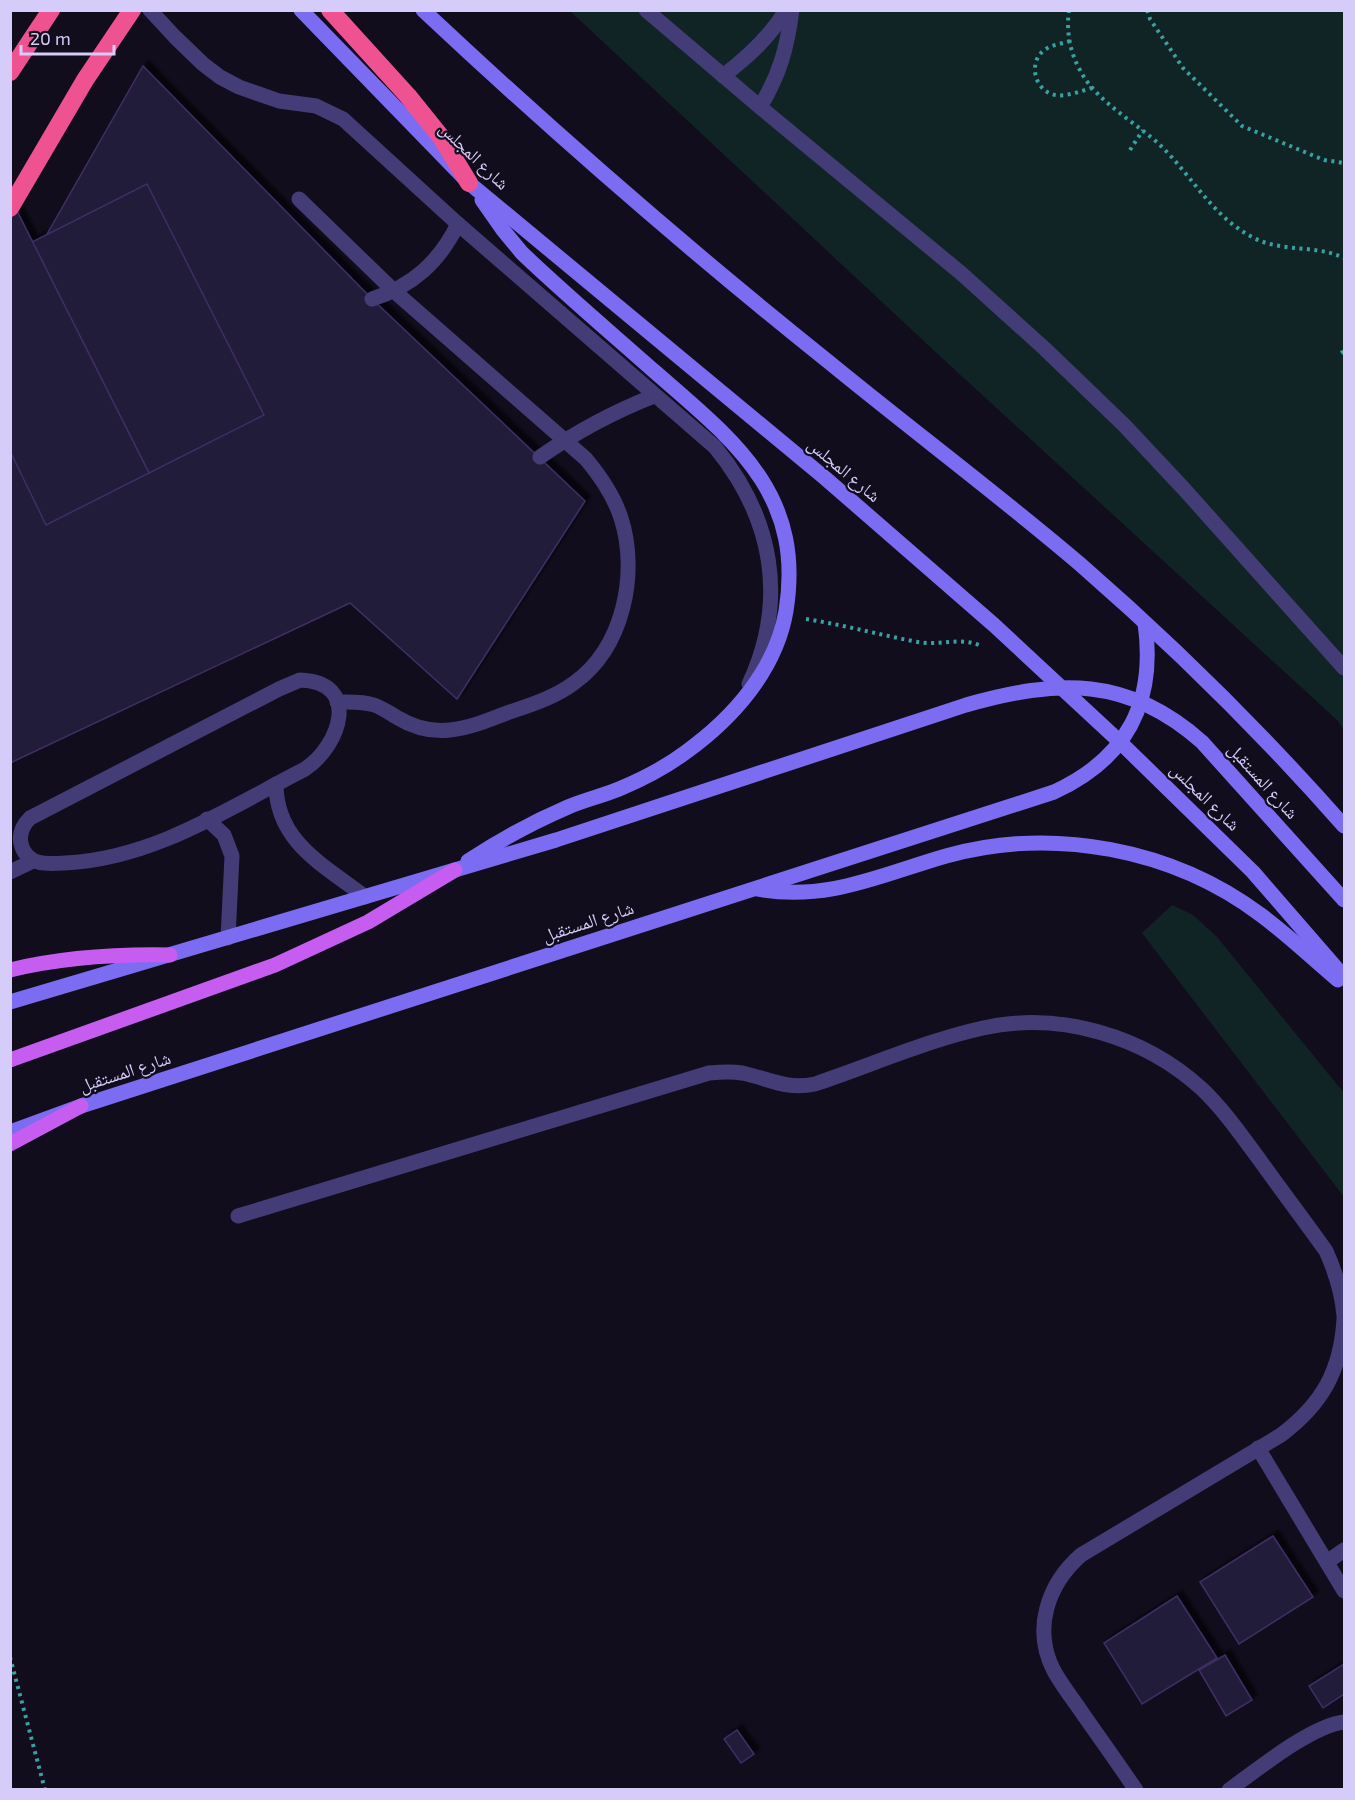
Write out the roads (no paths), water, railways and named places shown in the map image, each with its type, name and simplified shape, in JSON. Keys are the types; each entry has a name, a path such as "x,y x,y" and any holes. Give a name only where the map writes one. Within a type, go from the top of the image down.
{"highway":[{"path":"10,72 51,10"},
{"path":"10,208 85,80 132,10"},
{"path":"330,10 415,104 441,137 469,183"}],"main road":[{"name":"شارع المجلس","path":"301,10 469,183 825,478 950,586 1062,688 1253,872 1344,977"},
{"path":"423,10 587,160 830,363 1019,513 1145,623 1252,728 1344,826"},
{"path":"10,1060 275,965 368,922 501,840 540,820 570,806 617,790 664,766 707,736 735,708 757,681 772,655 785,616 789,593 789,570 782,523 768,490 749,460 718,426 522,253 502,230 469,183"},
{"name":"شارع المستقبل","path":"10,1132 81,1106 1054,792 1090,772 1107,758 1133,722 1148,675 1145,623"},
{"name":"شارع المستقبل","path":"10,1002 556,840 966,705 1009,695 1062,688 1116,692 1141,701 1184,726 1202,742 1344,900"},
{"path":"754,888 776,893 820,892 842,888 981,848 1014,844 1059,844 1114,850 1176,868 1233,897 1260,915 1344,986"},
{"path":"10,970 81,957 125,954 170,955"},
{"path":"10,1144 81,1106"}],"street":[{"path":"150,10 203,64 239,87 279,101 316,106 343,119 458,224 654,396 698,431 729,465 759,521 767,551 771,582 770,614 766,639 759,663 735,708"},
{"path":"646,10 962,274 1044,348 1124,425 1344,668"},
{"path":"723,76 763,42 786,10"},
{"path":"760,107 779,72 785,53 792,10"},
{"path":"299,199 394,291 586,459 601,477 621,517 629,562 623,606 606,649 575,683 556,695 461,729 441,730 409,724 375,705 363,702 337,702"},
{"path":"372,298 394,291 426,271 444,249 458,224"},
{"path":"540,458 564,440 608,416 654,396"},
{"path":"300,680 322,685 337,702 340,714 339,725 334,736 322,756 305,769 276,784 168,840 111,858 41,864 33,861 22,849 21,832 24,824 48,808 289,683 300,680"},
{"path":"276,784 279,811 291,836 365,897"},
{"path":"207,819 224,835 232,856 228,938"},
{"path":"10,872 33,861"},
{"path":"238,1216 709,1073 741,1073 786,1086 801,1087 959,1034 1010,1024 1062,1024 1088,1029 1137,1045 1182,1072 1208,1095 1236,1128 1326,1251 1336,1272 1342,1294 1343,1341 1338,1363 1322,1394 1299,1421 1081,1555 1064,1572 1051,1592 1046,1607 1044,1631 1048,1655 1054,1670 1136,1790"},
{"path":"1258,1448 1344,1591"},
{"path":"1327,1562 1344,1550"},
{"path":"1229,1790 1309,1735 1333,1724 1344,1722"}]}
